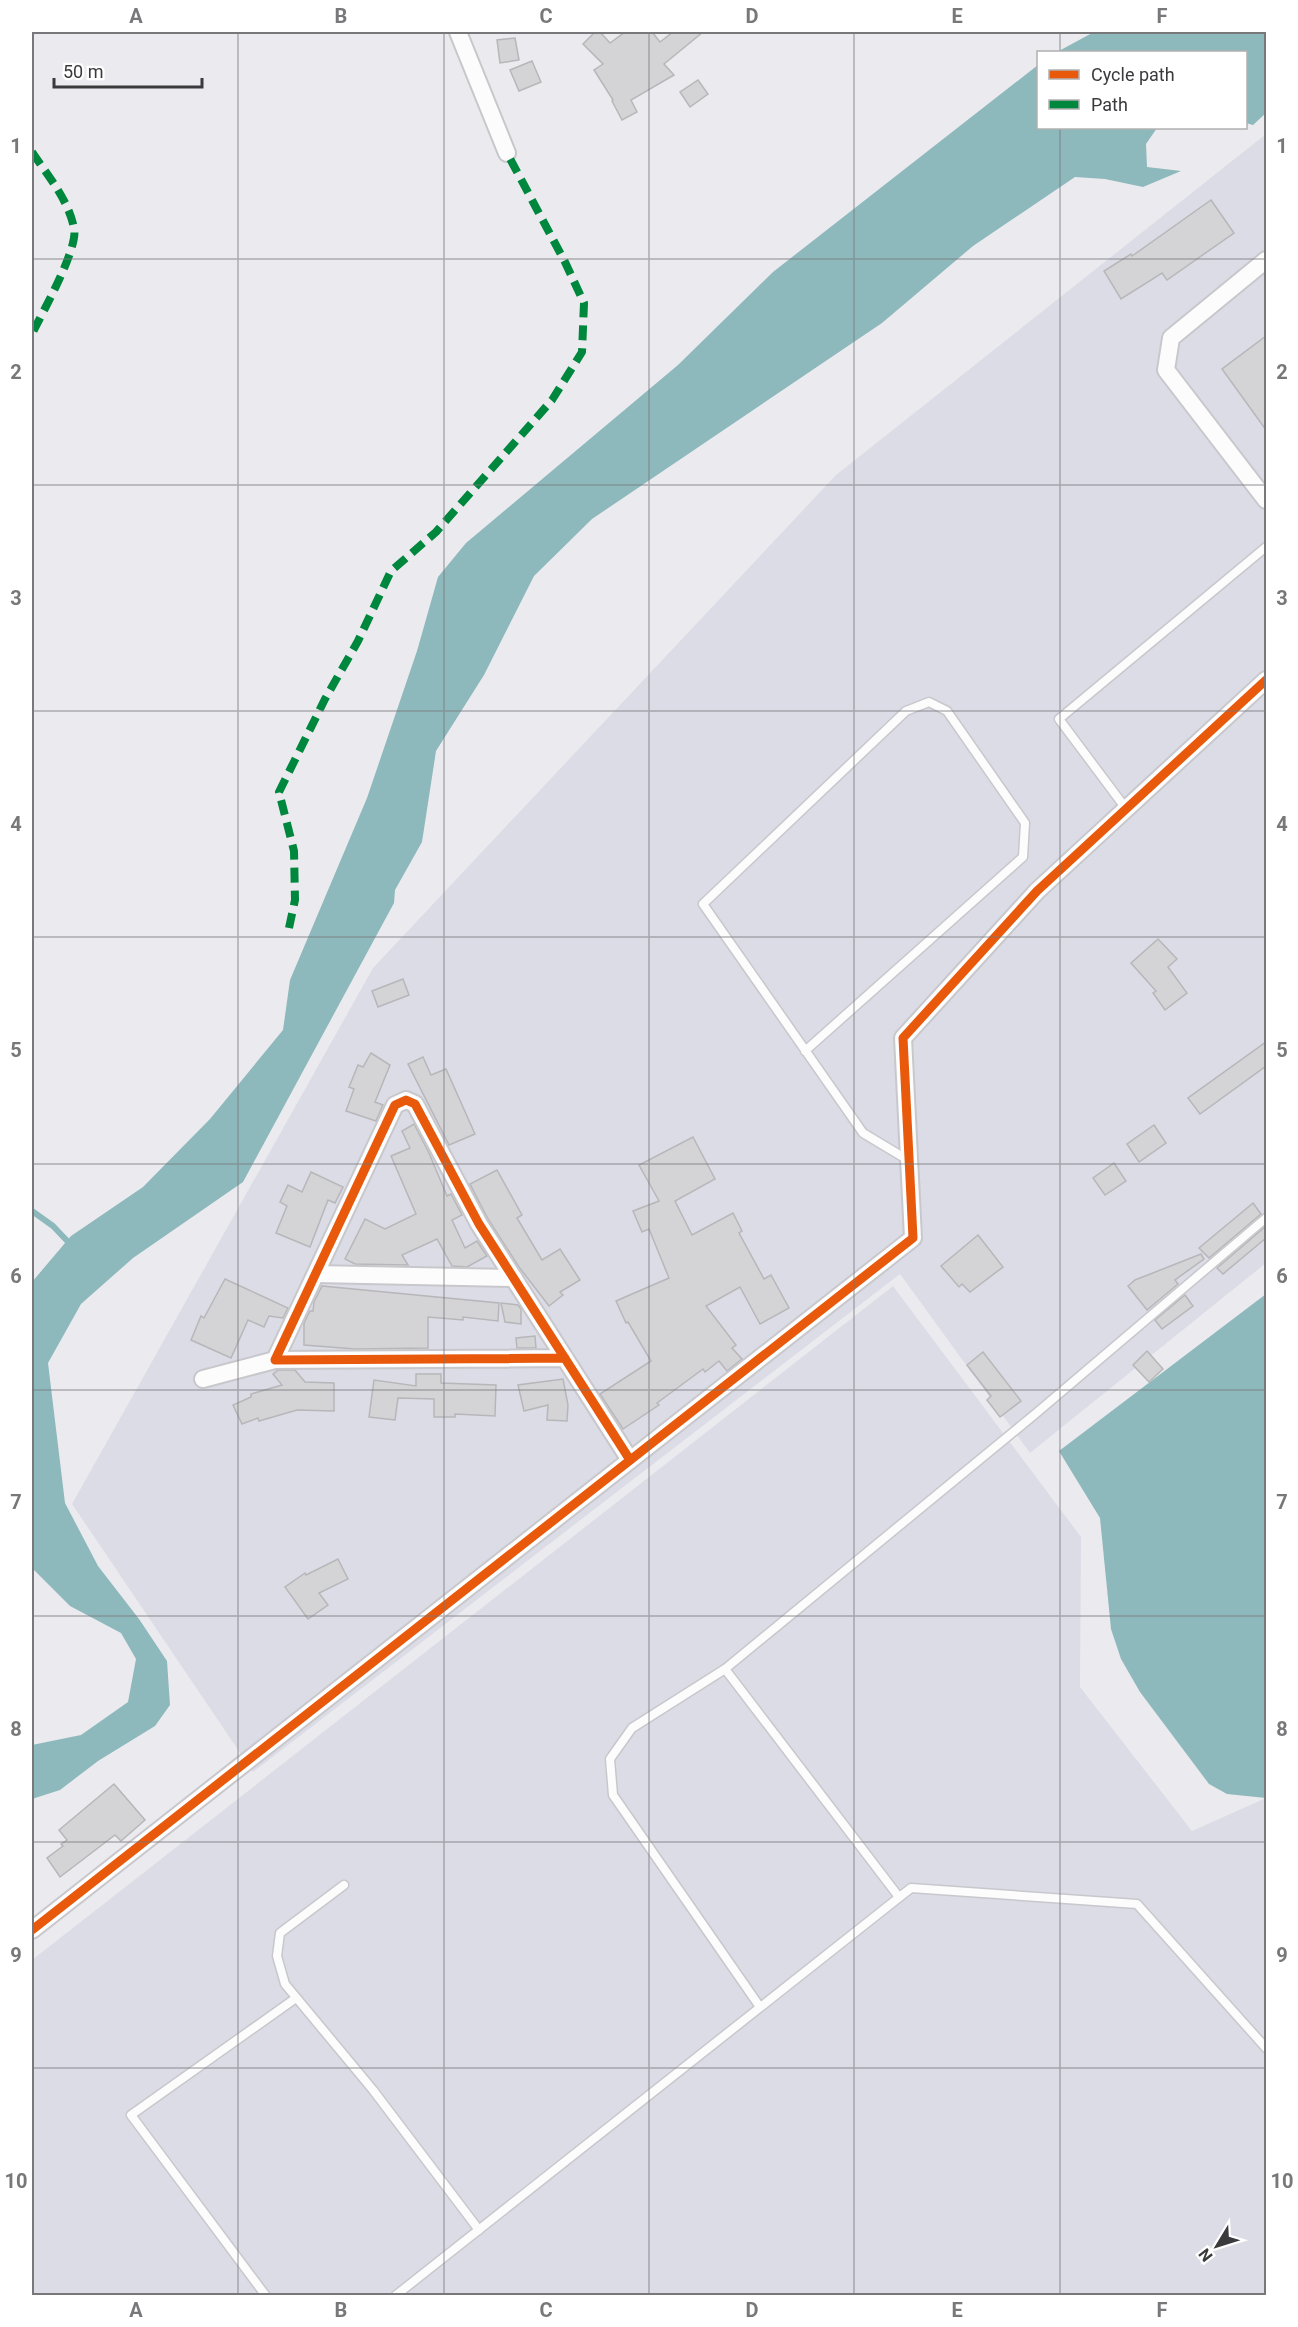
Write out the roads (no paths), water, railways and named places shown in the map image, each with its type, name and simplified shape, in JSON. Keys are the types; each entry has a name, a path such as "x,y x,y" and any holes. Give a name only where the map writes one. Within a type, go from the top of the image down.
{"street":[{"path":"458,32 507,153"},
{"path":"1266,260 1171,338 1166,370 1266,500"},
{"path":"32,1930 913,1238 903,1038 1037,891 1266,680"},
{"path":"275,1360 395,1105 406,1100 415,1104 479,1224 630,1460"},
{"path":"316,1274 514,1278"},
{"path":"203,1379 275,1360 565,1358"}],"lane":[{"path":"1127,810 1059,719 1266,547"},
{"path":"805,1051 1023,857 1025,824 947,711 929,702 906,711 703,904 805,1051 863,1134 909,1160"},
{"path":"760,2007 613,1795 610,1759 632,1728 725,1669 1025,1422 1266,1218"},
{"path":"725,1669 899,1897"},
{"path":"344,1885 280,1934 276,1956 285,1984 373,2090 479,2230"},
{"path":"395,2295 911,1888 1137,1904 1266,2048"},
{"path":"266,2295 131,2115 296,1998"}],"water":[{"path":"1094,32 1266,32 1266,113 1253,125 1247,123 1247,51 1059,51"},
{"path":"1037,66 1037,129 1156,129 1146,144 1147,167 1181,171 1143,187 1105,179 1075,177 973,246 882,323 592,519 534,576 484,675 436,751 422,842 395,890 394,903 243,1182 133,1258 81,1304 48,1363 65,1503 98,1566 139,1619 167,1661 170,1705 155,1726 98,1761 60,1790 32,1799 32,1745 81,1735 128,1702 136,1659 121,1633 70,1606 32,1568 32,1282 71,1236 143,1187 210,1119 283,1030 290,980 367,798 417,651 438,577 466,543 678,365 773,272"},
{"path":"1266,1294 1266,1798 1227,1794 1209,1784 1140,1692 1121,1659 1111,1629 1100,1518 1059,1451"}],"waterway":[{"path":"32,1211 53,1226 72,1246"}]}
